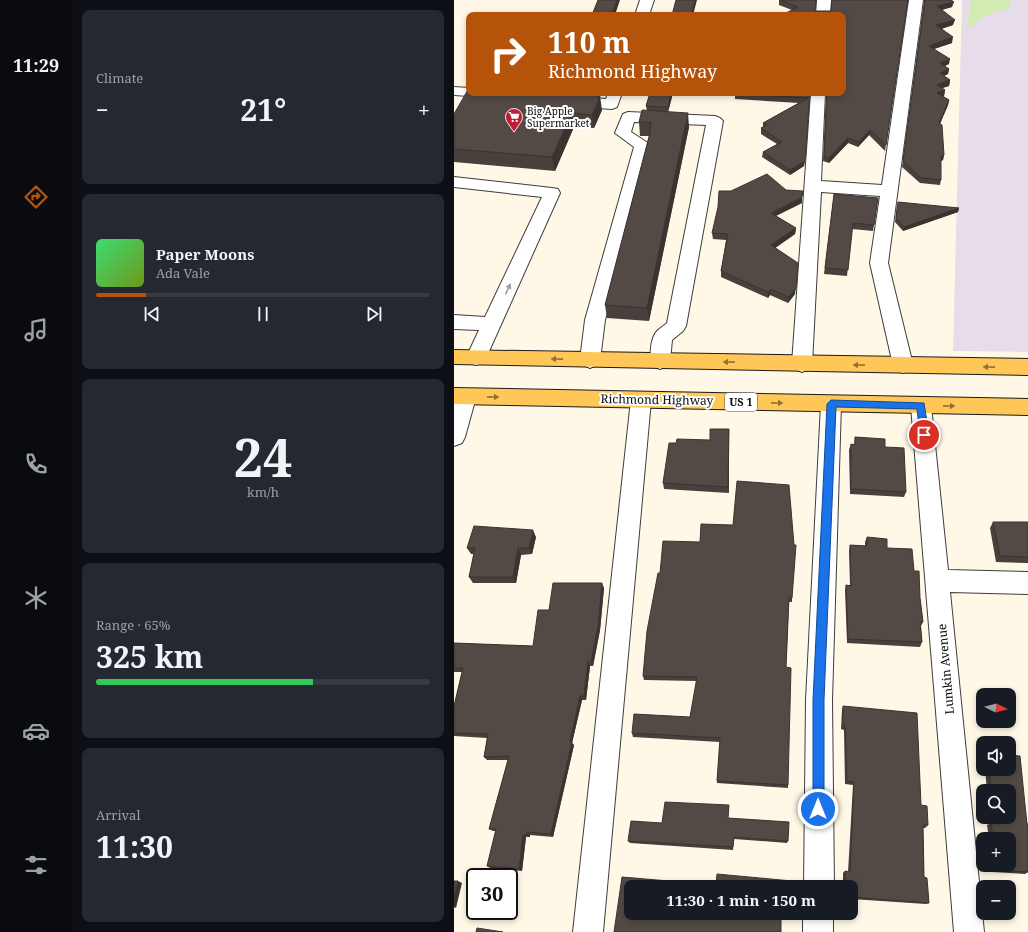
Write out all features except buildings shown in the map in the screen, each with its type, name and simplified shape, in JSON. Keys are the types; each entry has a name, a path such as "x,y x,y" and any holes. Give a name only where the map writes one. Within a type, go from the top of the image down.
{"main road":[{"path":"454,357 1028,368"},
{"name":"Richmond Highway","path":"460,396 1028,407"}],"street":[{"path":"643,12 647,0"},
{"path":"823,12 824,0"},
{"path":"903,366 880,263 916,0"},
{"path":"454,91 466,92"},
{"path":"802,364 818,96"},
{"path":"559,100 613,99"},
{"path":"590,360 595,320 642,146 623,133 628,117 715,121 676,326 664,337 660,361"},
{"path":"454,182 552,193 476,358"},
{"path":"813,186 889,191"},
{"path":"454,322 492,324"},
{"path":"454,437 460,396"},
{"path":"588,932 641,400"},
{"path":"818,880 819,700 831,404"},
{"name":"Lumkin Avenue","path":"921,406 969,932"},
{"path":"938,581 1028,583"},
{"path":"818,920 818,932"}],"shaded area":[{"path":"962,0 1028,0 1028,352 953,351"}],"green space":[{"path":"971,0 1011,0 1010,6 984,16 975,22 972,27 967,26"}],"place":[{"name":"Big Apple Supermarket","path":"514,132"}],"route":[{"path":"818,809 819,700 831,404 921,406 924,435"}]}
